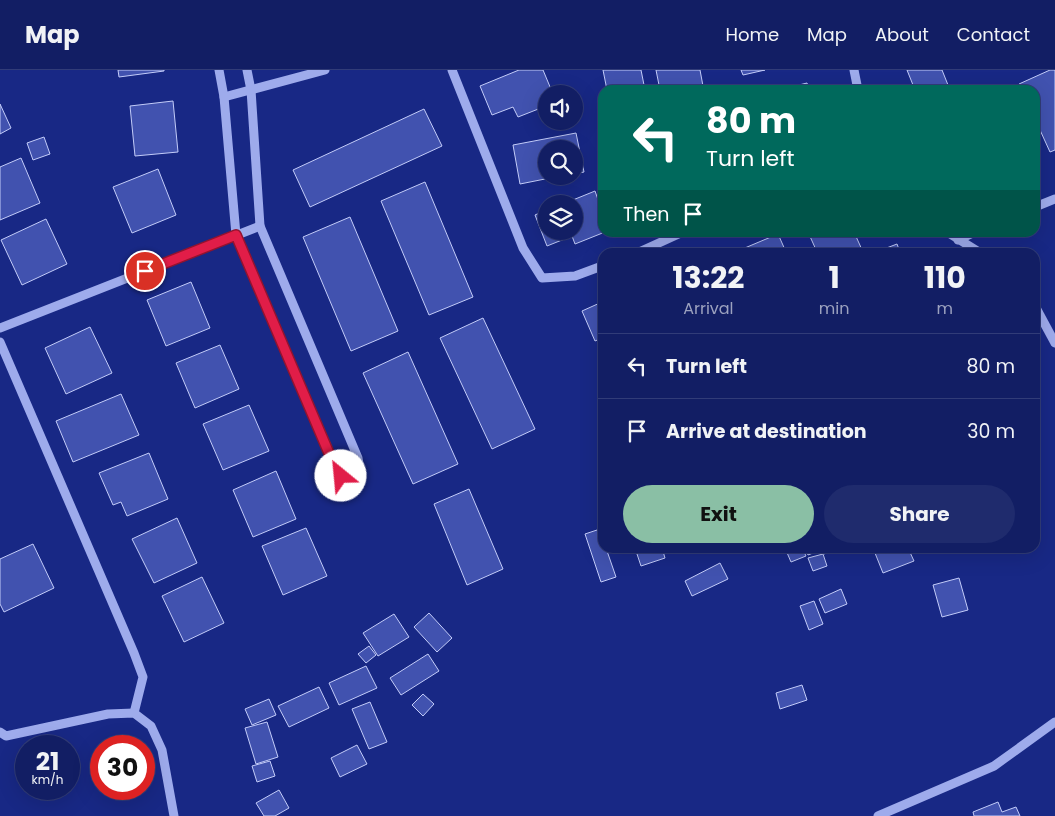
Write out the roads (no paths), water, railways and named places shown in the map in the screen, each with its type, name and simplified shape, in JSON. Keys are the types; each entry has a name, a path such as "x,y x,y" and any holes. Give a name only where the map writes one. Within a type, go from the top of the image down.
{"street":[{"path":"220,70 236,235 334,465 341,476 354,479 360,470 358,458 260,226 248,70"},
{"path":"224,97 325,70"},
{"path":"452,70 523,248 542,278 575,276 598,267"},
{"path":"854,70 857,85"},
{"path":"1040,205 1055,199"},
{"path":"0,328 260,226"},
{"path":"648,248 672,237"},
{"path":"954,237 971,248"},
{"path":"958,240 964,237"},
{"path":"1040,315 1055,343"},
{"path":"0,342 143,677 134,713"},
{"path":"0,732 6,736 108,714 134,713 151,726 162,750 174,816"},
{"path":"878,816 994,766 1055,722"}]}
